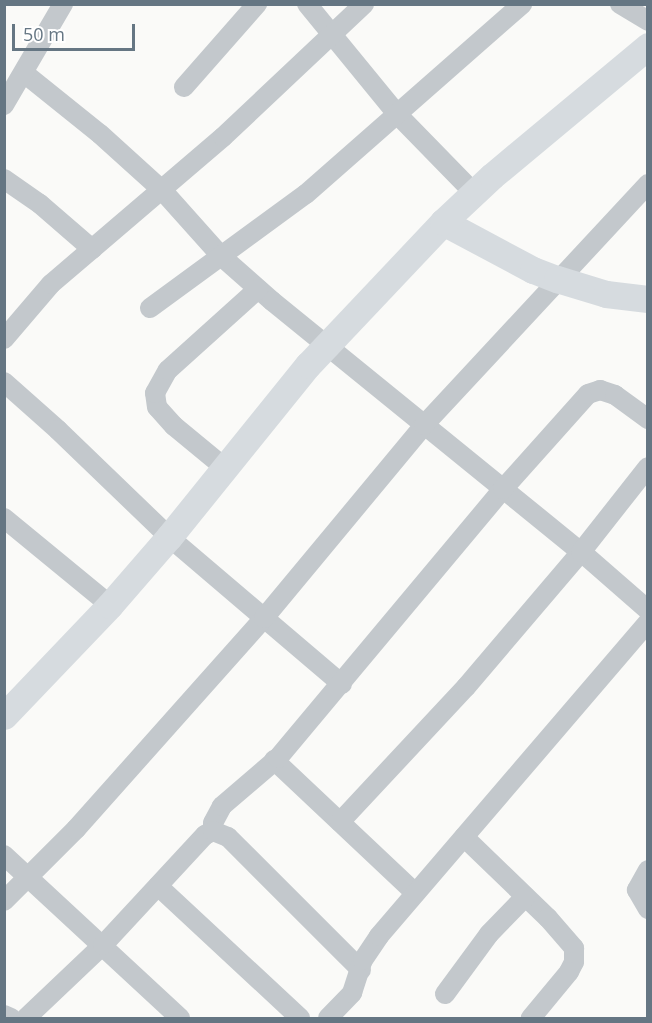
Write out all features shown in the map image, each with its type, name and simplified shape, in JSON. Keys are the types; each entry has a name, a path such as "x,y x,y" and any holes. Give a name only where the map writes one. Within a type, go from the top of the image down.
{"street":[{"path":"4,105 63,4"},
{"path":"184,87 256,4"},
{"path":"306,4 398,114 474,193"},
{"path":"4,339 51,284 223,137 364,4"},
{"path":"150,308 306,194 522,4"},
{"path":"620,4 648,21"},
{"path":"4,716 110,605 326,346 443,222 474,193 648,46"},
{"path":"24,73 100,134 162,190 221,256 258,289 648,609"},
{"path":"4,179 40,204 92,249"},
{"path":"4,902 76,828 264,618 424,425 557,279 648,184"},
{"path":"443,222 523,265 557,279 606,294 648,299"},
{"path":"225,468 174,426 157,406 155,393 168,370 258,289"},
{"path":"4,382 58,430 169,537 342,684"},
{"path":"213,831 213,824 222,806 274,760 342,684 503,489 588,394 596,391 615,395 648,419"},
{"path":"339,822 466,687 581,552 648,467"},
{"path":"4,518 110,605"},
{"path":"336,1016 352,993 369,950 415,893 648,622"},
{"path":"274,760 415,893"},
{"path":"26,1018 103,945 206,835 213,831"},
{"path":"213,831 228,837 361,970"},
{"path":"465,837 568,938 574,948 575,956 569,972 531,1018"},
{"path":"4,855 180,1018"},
{"path":"648,870 638,890 648,909"},
{"path":"158,885 300,1018"},
{"path":"445,994 489,934 525,897"},
{"path":"4,1015 11,1018"}]}
